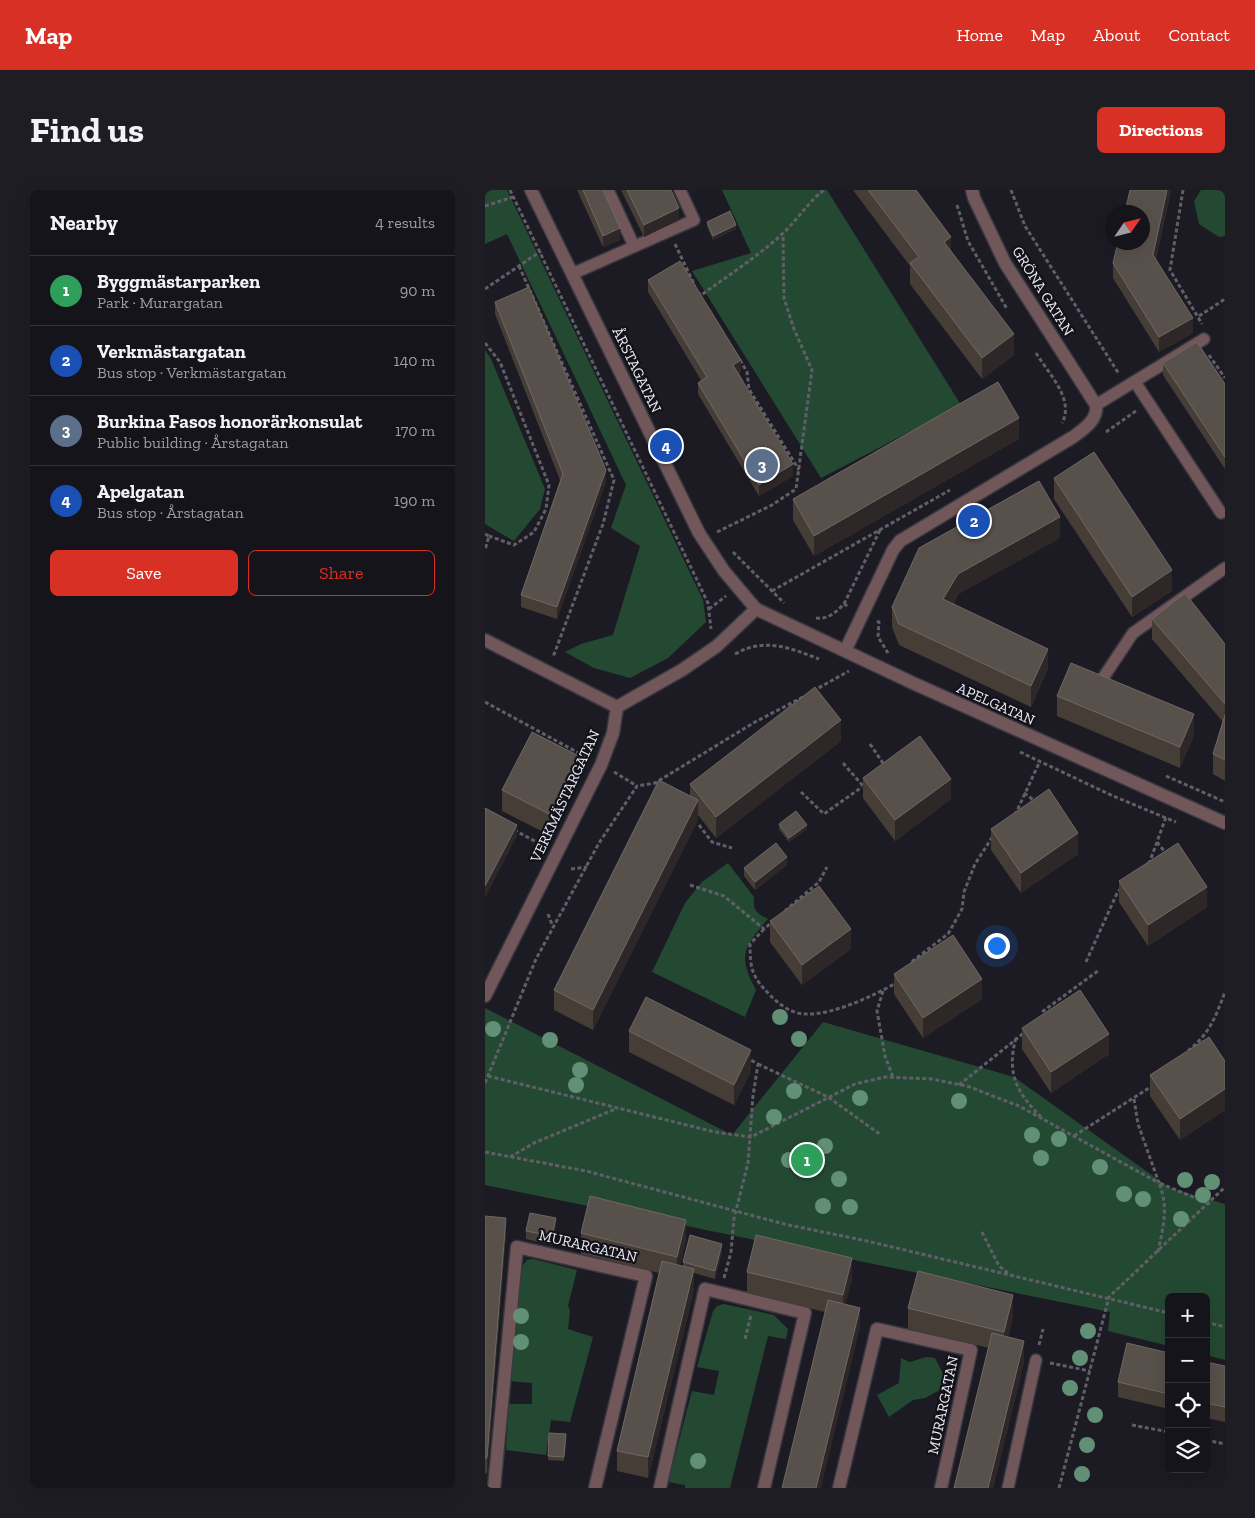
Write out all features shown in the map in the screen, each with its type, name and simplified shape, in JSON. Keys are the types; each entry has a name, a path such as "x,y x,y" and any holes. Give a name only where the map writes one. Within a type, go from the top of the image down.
{"street":[{"name":"ÅRSTAGATAN","path":"531,190 699,533 723,571 756,608"},
{"name":"GRÖNA GATAN","path":"972,190 1005,263 1096,405"},
{"path":"845,651 893,550 900,542 1073,437 1087,427 1097,412 1096,405"},
{"path":"485,640 617,708 683,670 717,646 756,608"},
{"name":"APELGATAN","path":"756,608 1039,741 1225,823"},
{"name":"VERKMÄSTARGATAN","path":"485,996 601,765 613,732 617,708"},
{"name":"MURARGATAN","path":"494,1488 517,1247 646,1276 595,1488"},
{"path":"660,1488 705,1289 805,1314 765,1488"},
{"name":"MURARGATAN","path":"839,1488 877,1329 971,1350 941,1488"}],"lane":[{"path":"608,190 634,246"},
{"path":"572,274 694,220 680,190"},
{"path":"1096,405 1204,339"},
{"path":"1131,384 1221,513"},
{"path":"1095,690 1133,633 1225,568"},
{"path":"1009,1488 1036,1360"}],"path":[{"path":"510,190 708,603 711,635 724,660 747,647 783,645 827,662"},
{"path":"700,296 783,234 809,201 824,190"},
{"path":"1011,190 1025,226 1131,384 1140,408 1100,436"},
{"path":"1183,190 1170,270 1202,321 1208,353 1225,378"},
{"path":"485,206 513,197"},
{"path":"955,198 968,241 1007,309"},
{"path":"717,532 772,505 796,489 812,370 794,329 784,298 783,234"},
{"path":"485,289 539,251 557,242"},
{"path":"679,251 705,304"},
{"path":"519,266 614,480 603,524 547,672"},
{"path":"1199,316 1225,298"},
{"path":"485,343 500,362 549,484 546,509 534,532 515,545 487,535 485,550"},
{"path":"1036,353 1065,399 1066,411 1060,426"},
{"path":"737,356 747,372 749,389 799,471"},
{"path":"772,591 956,486"},
{"path":"712,526 721,537"},
{"path":"809,616 822,618 834,614 844,604 881,528"},
{"path":"730,549 772,591 792,607"},
{"path":"844,604 879,622"},
{"path":"883,614 879,622 878,637 889,653 896,658"},
{"path":"485,702 637,786 655,783 755,722 866,661"},
{"path":"842,669 857,675"},
{"path":"870,744 888,769"},
{"path":"1013,748 1113,796 1183,824"},
{"path":"884,764 891,761"},
{"path":"1012,823 1039,761"},
{"path":"843,763 861,787"},
{"path":"1162,775 1225,802"},
{"path":"655,783 663,789"},
{"path":"801,792 824,814 868,783"},
{"path":"485,1083 536,960 587,866 637,786"},
{"path":"1024,793 1038,803"},
{"path":"1147,867 1166,817"},
{"path":"699,825 712,842 732,848"},
{"path":"509,827 557,852"},
{"path":"917,973 910,963 948,934 962,909 964,892 975,864 995,834"},
{"path":"1157,842 1165,852 1162,861"},
{"path":"571,869 587,866"},
{"path":"827,868 819,882 764,929 750,944 750,968 759,984 782,1007 805,1014 844,1006 883,990 902,978"},
{"path":"689,886 724,896 764,929"},
{"path":"1086,962 1118,891 1124,887"},
{"path":"798,900 801,906"},
{"path":"786,910 789,915"},
{"path":"548,914 553,928"},
{"path":"925,951 931,954"},
{"path":"908,973 914,968"},
{"path":"1048,1024 1042,1012 1099,970"},
{"path":"883,990 877,1011 885,1056 893,1077"},
{"path":"1184,1053 1202,1040 1211,1028 1225,992"},
{"path":"1054,1003 1058,1010"},
{"path":"1037,1024 1045,1019"},
{"path":"959,1085 1029,1029"},
{"path":"1016,1038 1011,1055 1014,1077 1022,1098 1045,1121"},
{"path":"744,1056 828,1097 881,1135"},
{"path":"721,1294 731,1252 736,1213 748,1163 753,1096 759,1064"},
{"path":"488,1076 715,1132 751,1137 855,1084 893,1077 932,1079 959,1085 1019,1106 1159,1184 1210,1204"},
{"path":"1074,1136 1134,1099 1159,1081"},
{"path":"1134,1099 1138,1124 1165,1197 1166,1218 1158,1252"},
{"path":"510,1158 535,1143 618,1108"},
{"path":"485,1152 586,1171 736,1213 1109,1297 1165,1312"},
{"path":"1059,1488 1109,1297 1210,1204 1225,1187"},
{"path":"981,1232 999,1266 1009,1274"},
{"path":"745,1339 755,1303"},
{"path":"1210,1323 1225,1327"},
{"path":"1036,1360 1089,1371"},
{"path":"1132,1425 1165,1431"},
{"path":"1210,1441 1225,1444"}],"green space":[{"path":"485,190 507,190 703,600 706,622 668,658 630,678 594,668 565,652 581,644 613,635 640,546 611,528 626,485 507,234 485,244"},
{"path":"722,190 827,190 961,405 821,478 692,271 751,253"},
{"path":"1201,190 1225,190 1225,236 1219,237 1199,224 1194,201"},
{"path":"485,350 491,359 545,489 540,509 514,541 485,524"},
{"path":"728,863 754,897 756,911 768,919 753,937 746,952 746,968 756,990 745,1017 652,972 685,903 702,882"},
{"path":"485,1008 732,1135 823,1022 1014,1077 1170,1188 1225,1204 1225,1360 1210,1356 1210,1293 1165,1293 1165,1345 1108,1331 1110,1312 485,1185"},
{"path":"533,1259 577,1270 568,1306 570,1310 568,1329 593,1337 570,1422 551,1420 546,1455 506,1450 509,1404 532,1404 532,1383 509,1381 520,1269 527,1260"},
{"path":"724,1304 774,1315 788,1329 786,1339 768,1336 730,1488 685,1488 685,1485 668,1482 692,1391 714,1395 719,1371 697,1367 713,1311 717,1306"},
{"path":"926,1357 935,1358 945,1378 940,1390 925,1398 913,1400 889,1417 877,1395 899,1383 901,1358 910,1362"}],"building":[{"path":"583,190 603,190 620,228 603,236"},
{"path":"627,190 671,190 679,208 644,225"},
{"path":"868,190 916,190 951,237 944,242 1014,334 982,358 910,263 919,257"},
{"path":"1130,190 1167,190 1153,255 1193,318 1159,337 1113,263 1116,250 1150,250 1150,205 1127,205"},
{"path":"730,211 736,225 713,236 707,222"},
{"path":"680,261 741,360 733,365 793,464 759,485 698,383 707,377 648,280"},
{"path":"529,287 606,470 557,607 521,595 563,474 495,302"},
{"path":"1197,342 1225,384 1225,457 1163,363"},
{"path":"998,382 1019,418 814,536 793,499"},
{"path":"1094,452 1172,570 1132,597 1054,478"},
{"path":"1039,481 1060,517 958,574 943,599 1048,649 1031,686 899,624 892,607 919,548"},
{"path":"1185,593 1225,644 1225,704 1152,619"},
{"path":"1071,663 1194,714 1180,747 1057,696"},
{"path":"815,687 841,720 716,817 690,784"},
{"path":"1225,715 1225,760 1213,754"},
{"path":"532,732 579,756 549,814 502,790"},
{"path":"920,736 951,779 895,820 863,778"},
{"path":"659,780 698,800 593,1010 554,990"},
{"path":"1049,789 1078,833 1021,873 991,829"},
{"path":"485,808 517,825 485,886"},
{"path":"796,811 807,825 789,838 779,824"},
{"path":"776,843 787,857 755,882 744,868"},
{"path":"1178,843 1207,887 1148,925 1119,881"},
{"path":"819,886 851,929 802,965 770,921"},
{"path":"953,935 982,979 923,1018 894,974"},
{"path":"1080,990 1109,1034 1051,1072 1022,1028"},
{"path":"646,997 751,1050 734,1085 629,1031"},
{"path":"1209,1037 1225,1061 1225,1089 1180,1119 1150,1075"},
{"path":"590,1196 686,1220 677,1257 581,1233"},
{"path":"530,1213 556,1218 552,1236 526,1231"},
{"path":"485,1216 506,1218 487,1458 485,1458"},
{"path":"690,1235 722,1244 715,1271 683,1262"},
{"path":"756,1235 852,1258 843,1295 747,1272"},
{"path":"662,1261 694,1269 648,1457 617,1451"},
{"path":"918,1271 1013,1295 1004,1332 908,1308"},
{"path":"828,1300 860,1308 816,1488 782,1488"},
{"path":"992,1333 1024,1341 988,1488 954,1488"},
{"path":"1127,1343 1165,1352 1165,1393 1118,1382"},
{"path":"1210,1363 1225,1366 1225,1407 1210,1404"},
{"path":"549,1433 566,1434 564,1457 548,1456"}],"place":[{"name":"Apelgatan","path":"666,446"},
{"name":"Burkina Fasos honorärkonsulat","path":"762,465"},
{"name":"Verkmästargatan","path":"974,521"},
{"name":"Byggmästarparken","path":"807,1160"}]}
